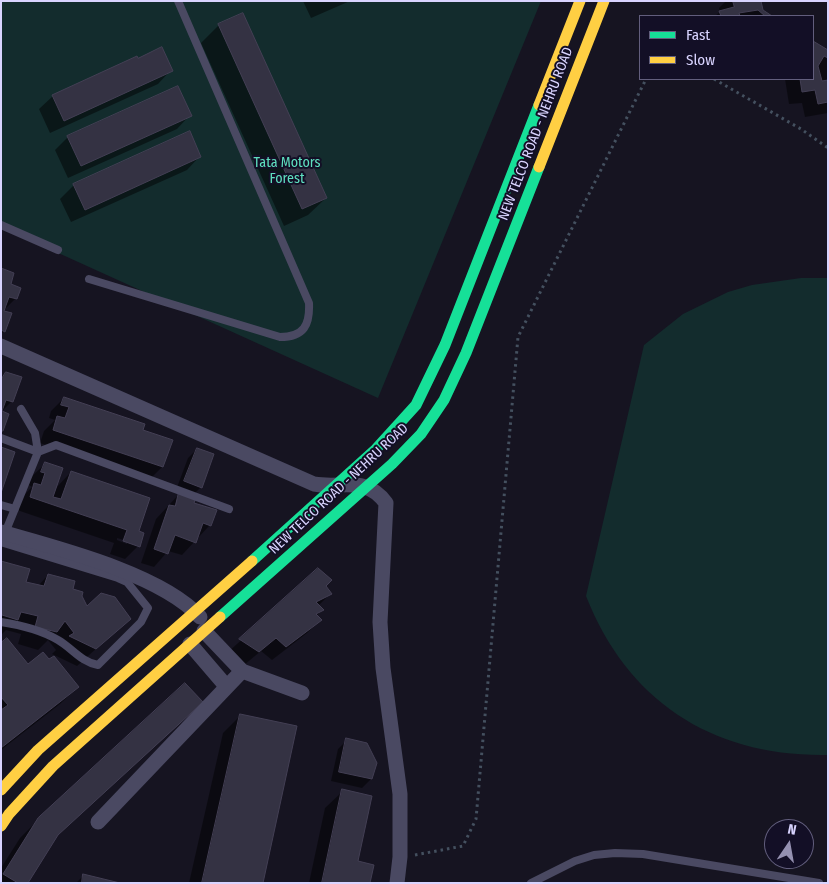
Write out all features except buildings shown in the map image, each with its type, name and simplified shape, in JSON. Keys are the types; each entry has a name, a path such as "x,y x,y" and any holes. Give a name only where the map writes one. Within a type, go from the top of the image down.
{"street":[{"name":"NEW TELCO ROAD - NEHRU ROAD","path":"1,790 38,750 194,610 340,483 386,440 410,412 425,388 445,345 580,1"},
{"name":"NEW TELCO ROAD - NEHRU ROAD","path":"1,826 9,814 54,766 368,486 402,455 422,433 445,399 466,353 604,1"},
{"path":"1,346 314,484 323,486 340,483 368,486 381,496 386,503 387,511 381,577 380,622 383,668 400,794 400,857 397,883"},
{"path":"2,536 113,566 159,588 194,610 206,629 242,671 302,692"},
{"path":"190,644 226,686"},
{"path":"98,822 242,671"}],"lane":[{"path":"89,279 280,338 290,337 303,330 310,321 309,303 180,2"},
{"path":"1,225 58,250"},
{"path":"1,622 24,626 58,640 89,664 98,665 141,622 148,608 127,582 2,536 38,452 35,433 22,409"},
{"path":"1,438 38,452 56,445 229,509"},
{"path":"1,505 15,509"},
{"path":"531,883 575,861 615,853 643,854 819,883"}],"path":[{"path":"400,857 462,846 476,819 518,337 646,80"},
{"path":"716,80 801,129 828,148"}],"green space":[{"name":"Tata Motors Forest","path":"1,1 541,1 378,398 1,227"},
{"path":"801,278 828,278 828,755 781,752 744,745 709,732 677,714 649,692 624,665 603,633 586,596 644,345 683,314 728,292 752,285"}],"traffic: fast":[{"path":"252,561 376,449 416,405 445,345 539,105"},
{"path":"220,617 392,464 421,434 444,400 466,353 539,167"}],"traffic: slow":[{"path":"539,105 580,1"},
{"path":"539,167 604,1"},
{"path":"1,790 38,750 252,561"},
{"path":"1,826 9,814 53,766 220,617"}]}
